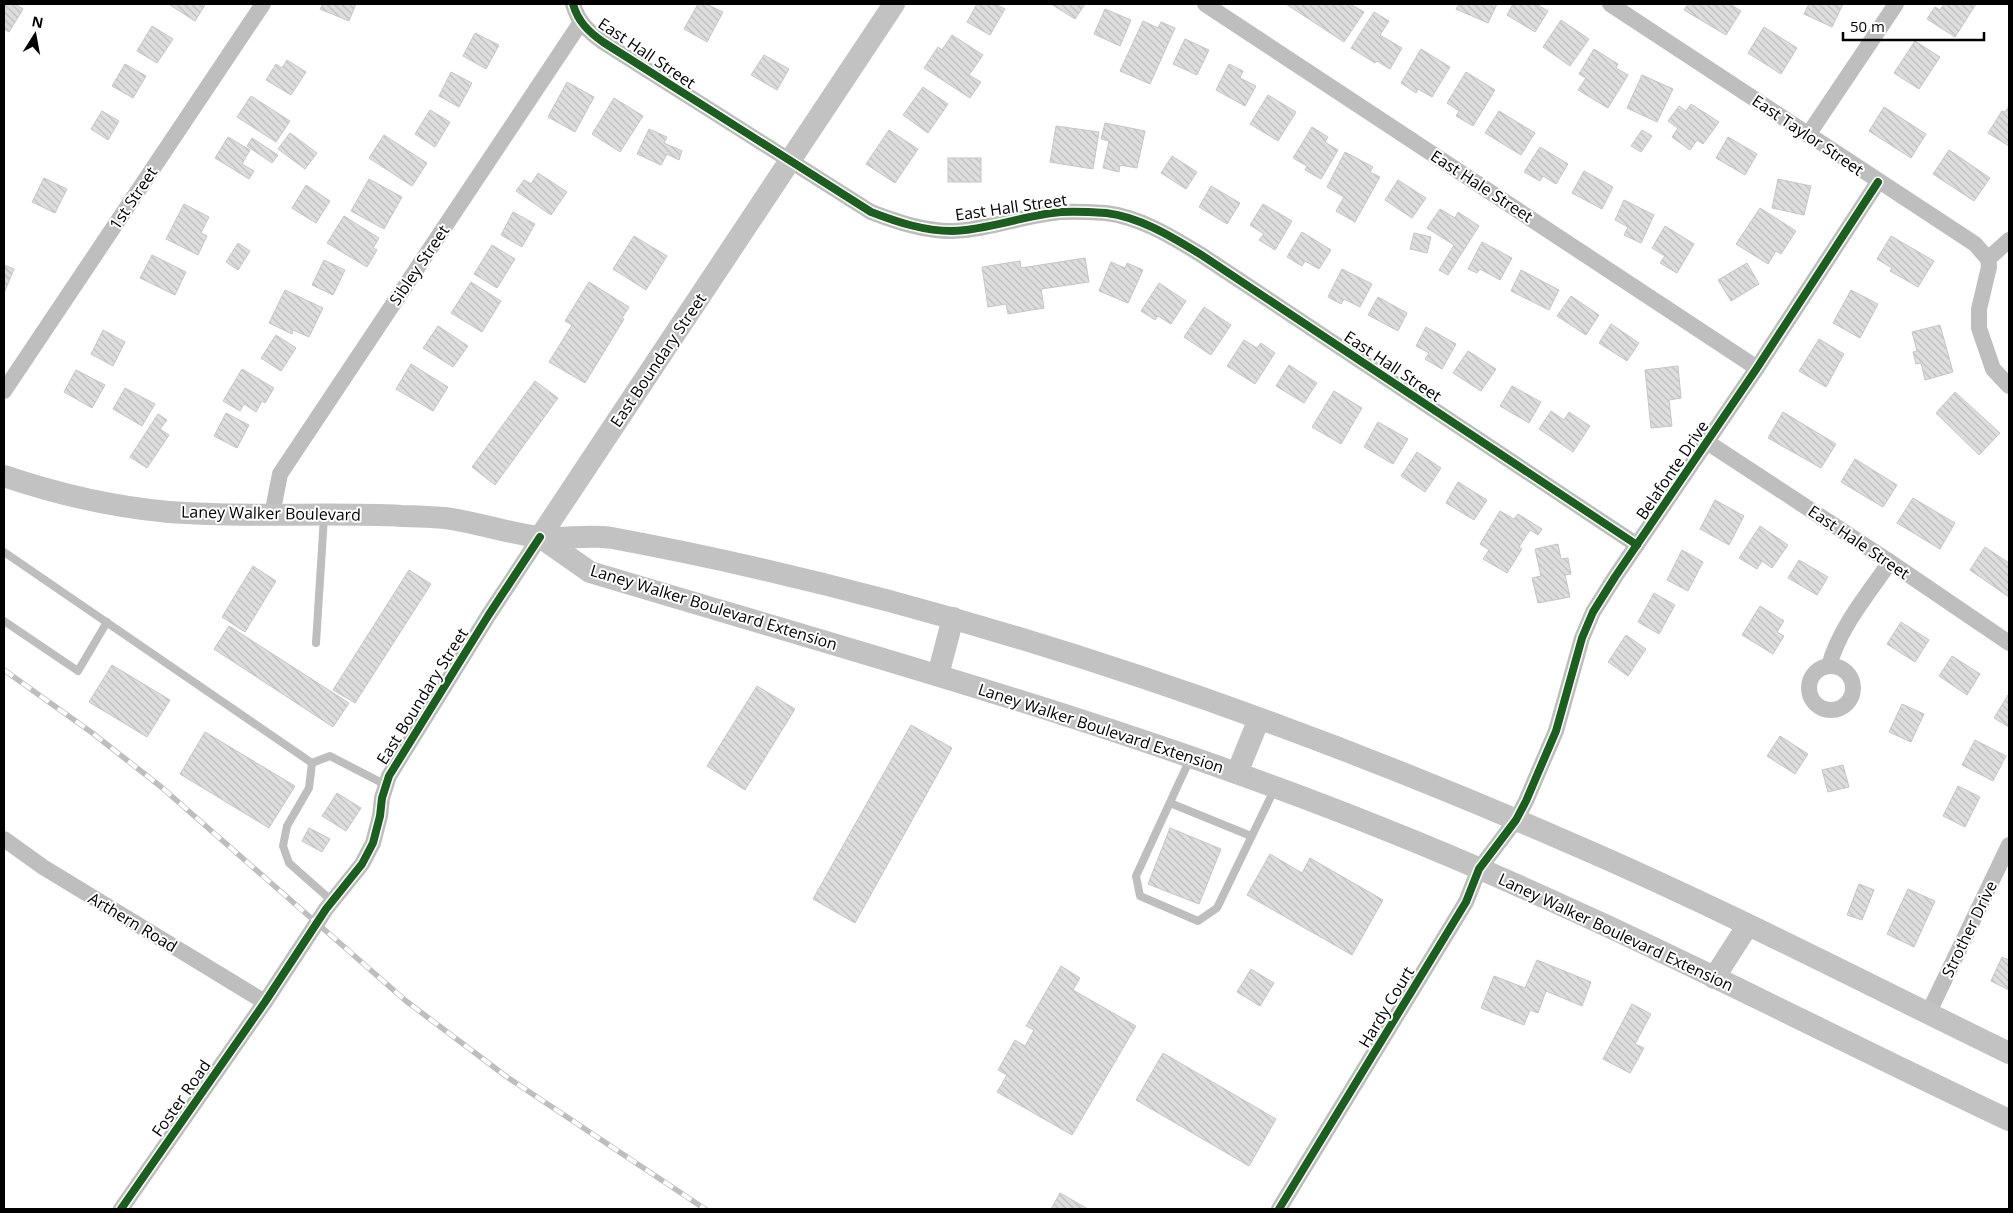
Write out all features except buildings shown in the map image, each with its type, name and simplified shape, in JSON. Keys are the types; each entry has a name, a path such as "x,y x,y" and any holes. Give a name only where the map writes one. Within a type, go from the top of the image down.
{"main road":[{"name":"East Boundary Street","path":"540,537 894,4"},
{"name":"Laney Walker Boulevard","path":"4,476 65,494 117,505 168,512 272,515 369,514 445,518 540,537"},
{"name":"Laney Walker Boulevard Extension","path":"540,537 604,537 843,589 953,618 1117,669 1372,762 1569,842 1748,925 2009,1053"},
{"name":"Laney Walker Boulevard Extension","path":"540,537 590,572 938,675 1191,757 1380,827 1571,909 2009,1120"},
{"path":"938,675 953,618"},
{"path":"1238,774 1258,719"},
{"path":"1714,978 1748,925"}],"street":[{"name":"1st Street","path":"4,392 263,4"},
{"name":"East Hall Street","path":"573,4 587,30 603,42 871,212 914,226 952,231 997,225 1060,212 1109,214 1151,226 1200,254 1637,545"},
{"name":"East Hale Street","path":"1205,4 1757,368"},
{"name":"East Taylor Street","path":"1610,4 1628,9 1808,135 1975,244 1988,259"},
{"path":"1808,135 1896,4"},
{"name":"Sibley Street","path":"272,515 280,474 581,22"},
{"name":"Belafonte Drive","path":"1516,820 1556,731 1582,638 1593,612 1757,368 1878,182"},
{"path":"2009,240 1988,259 1988,275 1981,300 1979,328 1993,369 2009,386"},
{"name":"East Hale Street","path":"1707,442 2009,643"},
{"name":"East Boundary Street","path":"265,1002 332,901 362,864 373,844 389,776 540,537"},
{"path":"1829,666 1832,654 1848,625 1890,562"},
{"name":"Hardy Court","path":"1279,1209 1466,902 1479,870 1516,820"},
{"name":"Arthern Road","path":"4,839 43,867 265,1002"},
{"name":"Strother Drive","path":"1928,1014 2009,845"},
{"name":"Foster Road","path":"121,1209 265,1002"}],"lane":[{"path":"316,643 324,515"},
{"path":"4,552 312,763"},
{"path":"4,621 78,671 107,622"},
{"path":"312,763 330,756 386,785"},
{"path":"1191,757 1136,876 1140,896 1198,920 1217,908 1275,787"},
{"path":"312,763 309,788 287,826 283,846 289,863 332,901"},
{"path":"1170,803 1252,836"}],"railway":[{"path":"4,670 91,732 160,786 406,1001 507,1077 705,1209"}],"cycle path":[{"path":"573,4 585,26 603,42 871,212 911,225 942,231 966,230 1061,212 1119,215 1155,229 1200,254 1637,545"},
{"path":"1279,1209 1466,902 1479,869 1516,820 1526,801 1556,731 1582,638 1593,612 1757,368 1878,182"},
{"path":"121,1209 265,1002 326,909 362,864 373,843 380,816 382,798 389,776 488,616 540,537"}]}
